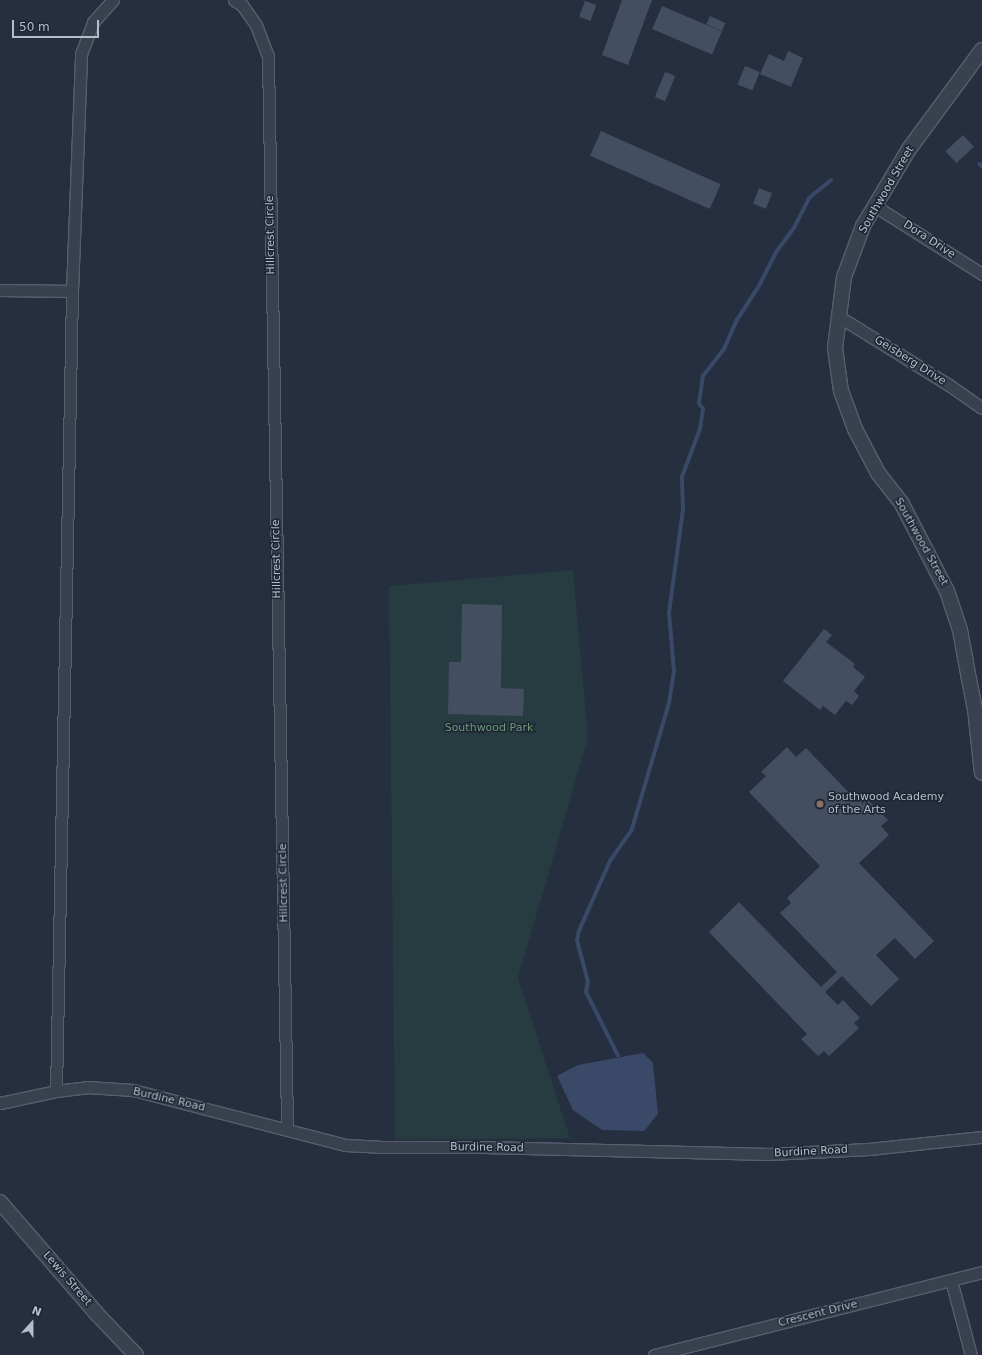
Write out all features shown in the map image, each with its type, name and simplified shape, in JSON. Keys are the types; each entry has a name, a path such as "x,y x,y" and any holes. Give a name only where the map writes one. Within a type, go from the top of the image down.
{"street":[{"path":"56,1091 72,291 81,54 93,22 114,0"},
{"name":"Hillcrest Circle","path":"234,0 242,5 256,25 268,57 287,1130"},
{"name":"Southwood Street","path":"982,50 909,149 864,226 844,277 835,348 841,391 856,429 878,473 902,504 947,591 958,623 975,709 982,773"},
{"name":"Dora Drive","path":"875,206 982,274"},
{"path":"0,290 72,291"},
{"name":"Geisberg Drive","path":"838,316 982,408"},
{"name":"Burdine Road","path":"0,1103 56,1091 104,1087 133,1090 345,1145 380,1147 484,1147 769,1154 869,1149 982,1138"},
{"name":"Lewis Street","path":"0,1202 96,1313 136,1355"},
{"name":"Crescent Drive","path":"654,1355 677,1352 982,1272"},
{"path":"951,1280 972,1355"}],"green space":[{"name":"Southwood Park","path":"573,570 588,738 518,978 570,1138 395,1140 389,586"}],"water":[{"path":"643,1053 653,1063 658,1114 644,1131 602,1130 573,1110 557,1076 578,1065"}],"building":[{"path":"622,0 652,0 628,65 602,55"},
{"path":"585,1 596,5 590,21 579,17"},
{"path":"662,6 722,31 712,54 652,29"},
{"path":"710,16 726,23 722,31 706,24"},
{"path":"788,51 803,58 791,87 760,74 769,54 784,61"},
{"path":"745,66 760,72 752,91 738,85"},
{"path":"665,72 675,76 665,101 655,97"},
{"path":"601,131 721,184 710,209 590,156"},
{"path":"963,135 974,147 956,163 945,151"},
{"path":"759,188 772,193 766,209 753,204"},
{"path":"462,604 502,605 501,688 524,689 523,716 448,714 449,662 461,662"},
{"path":"824,629 832,635 826,642 855,664 853,667 865,677 854,691 859,696 852,705 846,701 835,715 823,706 820,710 783,681"},
{"path":"787,747 796,757 806,748 858,802 864,796 888,820 881,826 889,835 859,863 934,941 915,959 895,938 876,955 899,979 871,1006 842,976 825,992 838,1005 843,1000 860,1018 854,1023 859,1028 829,1056 824,1051 818,1056 801,1039 807,1034 709,932 739,902 821,987 837,972 780,913 791,903 787,898 820,866 749,792 766,776 761,772"}],"waterway":[{"path":"618,1056 586,992 588,982 577,941 579,931 610,861 632,829 669,703 674,672 669,613 683,510 682,477 700,429 703,409 699,404 703,376 724,349 737,320 759,286 775,254 795,226 809,198 831,180"}],"place":[{"name":"Southwood Academy of the Arts","path":"820,804"}]}
